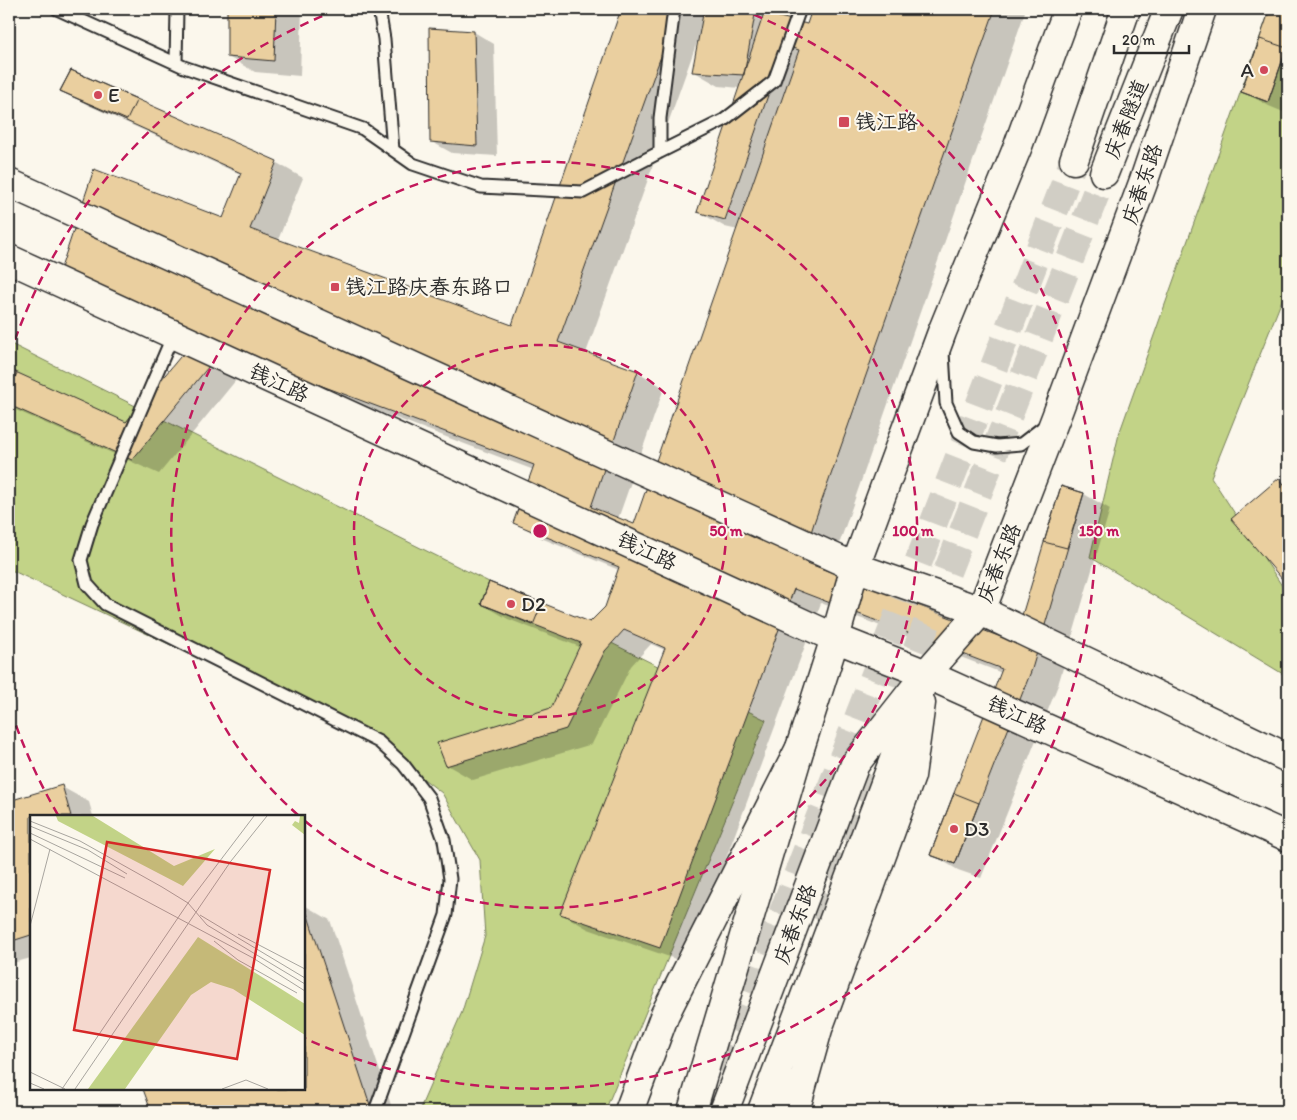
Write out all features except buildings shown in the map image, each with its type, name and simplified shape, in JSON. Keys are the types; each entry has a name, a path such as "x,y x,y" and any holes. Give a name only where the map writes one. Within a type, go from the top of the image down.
{"main road":[{"name":"庆春东路","path":"692,1111 855,567 942,332 1018,146 1068,9"},
{"name":"庆春隧道","path":"1074,160 1126,9"},
{"name":"庆春隧道","path":"1104,173 1170,9"},
{"name":"庆春东路","path":"724,1111 855,764 926,674 981,611 1143,183 1202,9"},
{"path":"9,183 855,567 981,611 1288,758"},
{"name":"钱江路","path":"9,259 835,638 926,674 1288,838"},
{"path":"795,1111 818,1029 911,776 926,674"},
{"path":"762,1111 926,674"},
{"path":"629,1111 664,1014 800,748"}],"lane":[{"path":"57,9 176,63 363,130 414,164 481,187 584,192 724,120 774,81 800,9"},
{"path":"176,63 177,9"},
{"path":"379,9 384,39 393,150"},
{"path":"660,152 660,118 674,9"},
{"path":"942,332 946,403 959,432 974,442 996,446 1020,444 1056,417"},
{"path":"173,334 92,524 81,560 87,584 105,604 379,742 403,764 429,798 444,840 450,879 446,915 375,1111"},
{"path":"776,1111 818,1029"}],"green space":[{"path":"1270,9 1288,9 1288,285 1211,477 1288,595 1288,677 1090,557 1119,434"},
{"path":"9,343 766,720 605,1111 419,1111 462,1012 485,936 480,860 442,793 373,740 9,569"}],"tunnel":[{"path":"706,1111 1074,160"},
{"path":"901,689 1104,173"},
{"path":"811,917 884,731"}],"place":[{"name":"A","path":"1264,70"},
{"name":"E","path":"98,95"},
{"name":"钱江路","path":"844,122"},
{"name":"钱江路庆春东路口","path":"335,287"},
{"name":"D2","path":"511,604"},
{"name":"D3","path":"954,829"}]}
